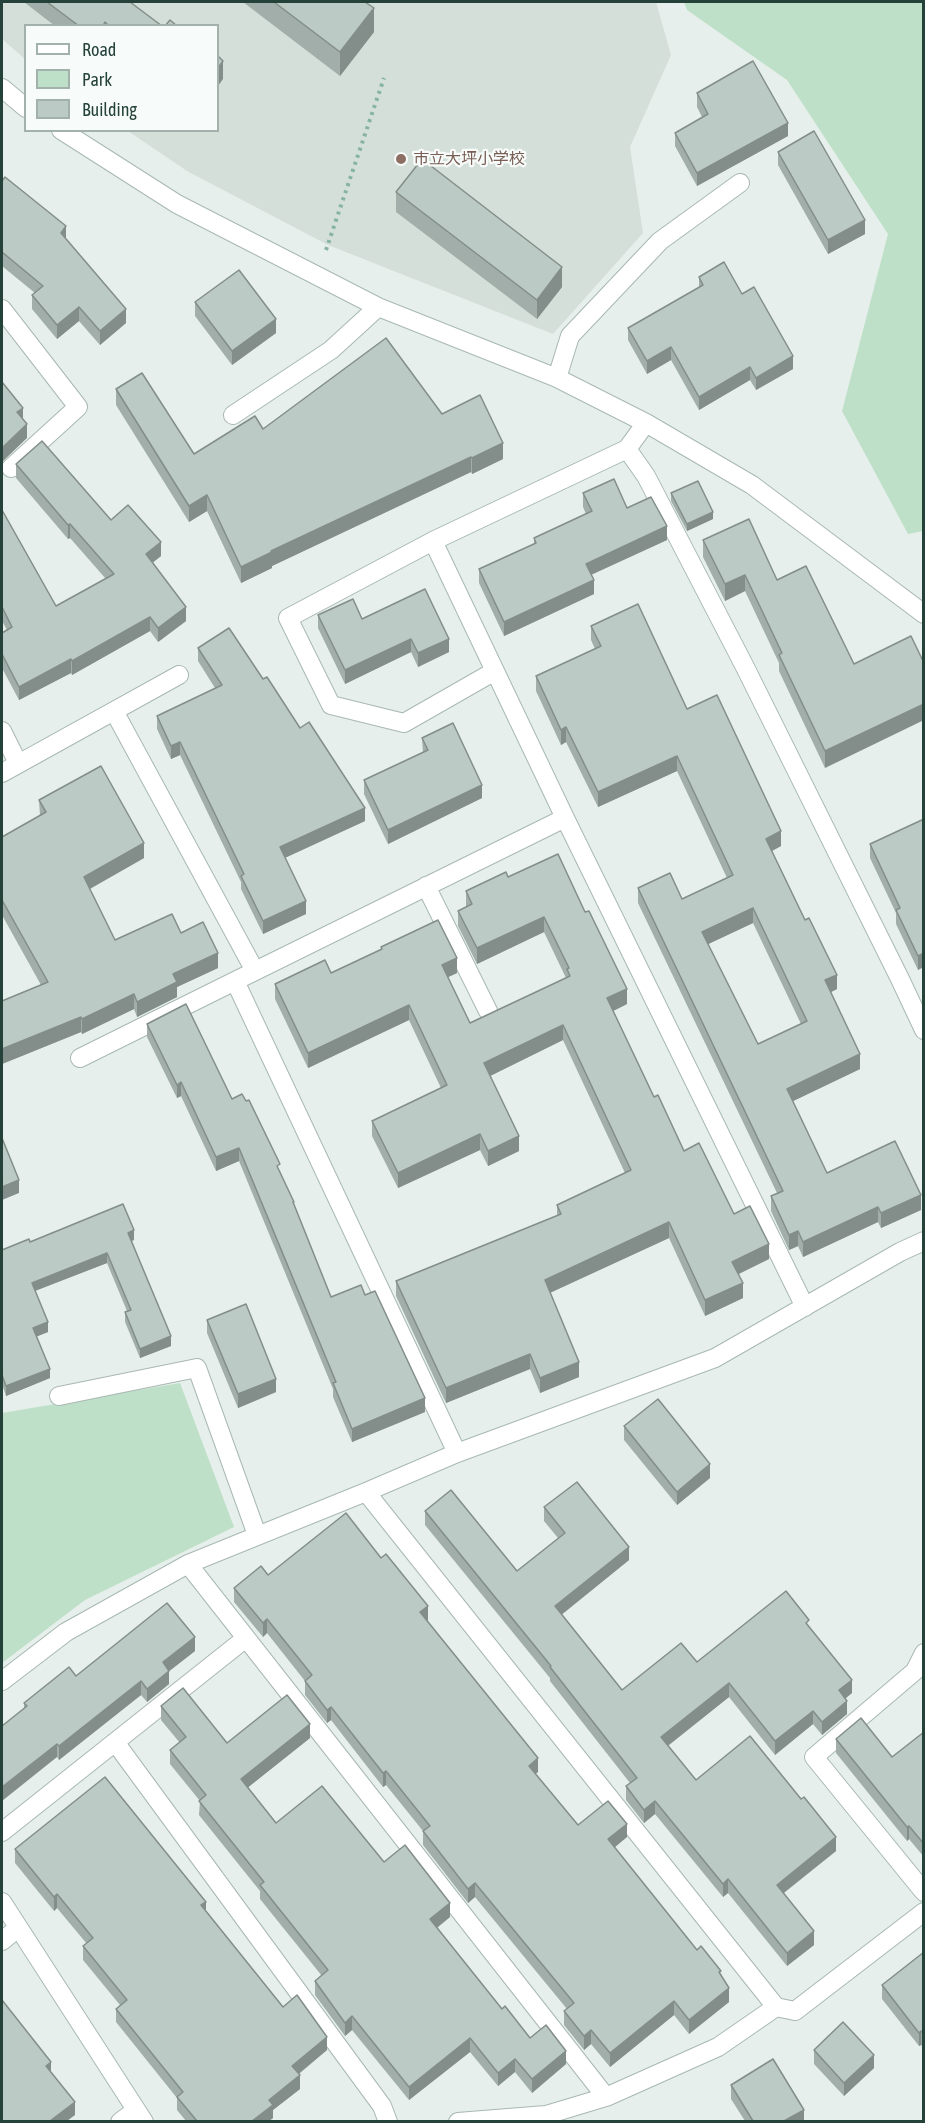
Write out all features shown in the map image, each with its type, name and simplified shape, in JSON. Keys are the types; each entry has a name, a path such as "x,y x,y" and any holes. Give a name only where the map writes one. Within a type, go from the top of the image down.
{"street":[{"path":"2,88 24,106"},
{"path":"64,132 177,204 317,277 378,307 556,378 646,423 752,485 924,614"},
{"path":"556,378 570,336 660,241 740,183"},
{"path":"232,415 331,350 378,307"},
{"path":"2,309 78,407 11,468"},
{"path":"495,671 404,723 331,705 288,618 433,541 627,449 646,423"},
{"path":"627,449 646,476 745,667 924,1030"},
{"path":"433,541 565,818 805,1307"},
{"path":"2,773 179,675"},
{"path":"114,711 255,971"},
{"path":"2,731 18,763"},
{"path":"80,1058 565,818"},
{"path":"426,886 488,1011"},
{"path":"235,981 457,1453"},
{"path":"2,1682 66,1632 188,1564 457,1453 715,1358 900,1252 924,1241"},
{"path":"59,1396 197,1368 257,1535"},
{"path":"366,1492 776,2007 795,2010 924,1912"},
{"path":"188,1564 606,2097"},
{"path":"2,1832 246,1638"},
{"path":"924,1653 915,1671 814,1757 924,1892"},
{"path":"115,1742 382,2106 388,2121"},
{"path":"2,1902 140,2116 120,2121"},
{"path":"2,1941 18,1928"},
{"path":"458,2121 546,2115 606,2097 718,2047 776,2007"}],"path":[{"path":"317,277 384,78"}],"shaded area":[{"name":"市立大坪小学校","path":"2,2 656,2 671,55 630,147 643,233 553,334 328,245 187,171 129,132 219,132 219,24 24,24 24,58 2,39"}],"green space":[{"path":"684,2 923,2 923,531 908,534 842,411 888,234 787,80 687,10"},
{"path":"180,1383 234,1527 85,1600 2,1663 2,1413"}],"building":[{"path":"47,2 130,2 159,24 107,24 105,22 104,24 76,24"},
{"path":"274,2 365,2 374,8 340,52"},
{"path":"753,61 788,123 697,173 675,133 708,114 697,93"},
{"path":"814,131 865,220 828,240 778,152"},
{"path":"422,159 562,267 537,300 396,192"},
{"path":"5,177 66,226 61,233 126,309 100,331 79,307 57,325 32,295 43,286 2,252 2,181"},
{"path":"724,262 742,294 754,287 793,356 756,378 750,367 699,397 671,347 647,361 628,328 703,285 699,277"},
{"path":"239,270 276,319 232,351 195,302"},
{"path":"386,338 442,414 480,395 503,443 241,567 207,495 189,506 116,389 142,373 194,454 255,416 263,429"},
{"path":"2,382 23,408 17,412 27,424 2,448"},
{"path":"42,441 111,520 128,505 161,542 146,554 186,607 158,628 150,617 72,661 71,659 19,687 2,654 2,633 12,627 2,607 2,510 56,606 114,574 16,464"},
{"path":"614,479 627,508 651,497 667,526 586,564 594,580 504,622 479,569 536,543 534,538 592,511 583,493"},
{"path":"698,481 713,512 687,524 671,493"},
{"path":"749,519 777,580 806,566 854,664 911,636 924,663 924,704 825,751 779,655 782,653 745,575 725,584 703,540"},
{"path":"425,589 449,639 418,653 411,639 345,670 318,615 353,599 362,619"},
{"path":"638,604 687,709 717,695 781,831 766,839 805,920 809,918 837,975 825,980 860,1054 787,1089 827,1173 895,1141 921,1195 881,1213 878,1207 803,1242 798,1231 789,1235 771,1196 783,1191 638,888 670,873 682,899 733,875 677,756 598,792 566,727 561,730 536,676 601,646 591,626","holes":["753,908 807,1021 758,1044 702,932"]},
{"path":"229,628 263,679 267,677 300,728 309,722 365,808 280,847 306,901 263,921 241,876 244,874 180,742 171,746 157,716 222,685 198,648"},
{"path":"453,723 482,785 388,830 364,780 428,750 422,738"},
{"path":"101,766 144,843 84,877 115,940 172,914 181,933 203,922 218,953 173,974 177,982 137,1002 134,994 82,1019 81,1017 2,1049 2,1001 48,982 2,900 2,837 46,812 39,800"},
{"path":"924,819 924,953 918,956 896,910 900,908 870,844"},
{"path":"558,854 585,912 589,911 627,989 607,998 654,1097 658,1095 684,1151 699,1143 734,1214 750,1206 769,1244 732,1262 743,1283 705,1300 669,1222 545,1280 579,1362 540,1378 530,1354 446,1388 396,1281 561,1214 557,1205 631,1170 563,1025 484,1063 519,1136 488,1151 480,1134 398,1173 372,1121 447,1085 409,1005 308,1053 275,984 325,960 331,973 438,920 457,958 442,965 470,1023 570,976 567,969 569,968 544,917 477,948 458,911 472,904 466,891 506,872 508,877"},
{"path":"186,1004 232,1099 242,1094 246,1101 249,1100 280,1164 277,1166 294,1202 331,1297 361,1285 365,1295 375,1291 425,1398 352,1429 333,1383 336,1382 239,1148 216,1157 181,1082 177,1085 147,1024"},
{"path":"2,1138 19,1180 2,1187"},
{"path":"123,1204 134,1230 128,1233 171,1336 140,1349 125,1312 131,1310 107,1253 32,1283 48,1322 33,1328 50,1369 6,1386 2,1375 2,1250 29,1239 30,1242"},
{"path":"246,1304 276,1379 238,1394 207,1320"},
{"path":"658,1399 710,1464 677,1492 624,1426"},
{"path":"577,1482 629,1547 555,1606 622,1690 681,1643 697,1662 786,1591 809,1620 806,1623 852,1680 839,1690 847,1701 822,1722 813,1711 775,1741 729,1683 661,1737 696,1780 750,1736 801,1799 804,1797 836,1837 777,1885 814,1931 787,1953 728,1879 723,1884 655,1801 644,1810 626,1786 637,1778 551,1666 425,1511 451,1490 517,1571 565,1533 544,1507"},
{"path":"346,1513 381,1558 386,1554 428,1606 420,1612 538,1758 529,1766 578,1825 608,1801 627,1824 608,1839 697,1950 701,1946 721,1971 719,1972 729,1988 689,2020 674,2001 610,2053 591,2030 584,2036 564,2011 574,2003 475,1883 468,1889 423,1831 430,1826 386,1771 383,1773 331,1707 327,1710 305,1681 312,1675 267,1619 263,1623 234,1588 261,1566 268,1575"},
{"path":"167,1603 195,1637 163,1662 169,1671 147,1689 141,1681 59,1746 57,1744 2,1787 2,1726 27,1706 24,1703 69,1667 76,1676"},
{"path":"183,1688 227,1743 287,1695 310,1724 241,1779 276,1823 322,1786 384,1862 405,1845 450,1903 430,1919 502,2009 505,2006 530,2038 546,2025 566,2051 532,2079 515,2059 498,2073 470,2038 409,2087 352,2016 345,2023 315,1981 328,1970 260,1885 264,1882 199,1801 206,1795 170,1750 186,1737 161,1706"},
{"path":"861,1718 892,1757 924,1732 924,1844 909,1826 907,1827 836,1739"},
{"path":"105,1777 206,1902 201,1905 283,2007 297,1995 327,2037 292,2066 300,2075 269,2100 273,2105 252,2121 197,2121 177,2097 183,2092 116,2009 127,2000 83,1946 93,1938 57,1894 54,1897 15,1849"},
{"path":"924,1952 924,2034 921,2031 919,2033 882,1985"},
{"path":"2,2000 51,2062 46,2066 75,2102 50,2121 2,2121"},
{"path":"843,2022 874,2055 844,2083 814,2050"},
{"path":"773,2059 804,2110 784,2121 753,2121 731,2085"}],"place":[{"name":"市立大坪小学校","path":"401,159"}]}
